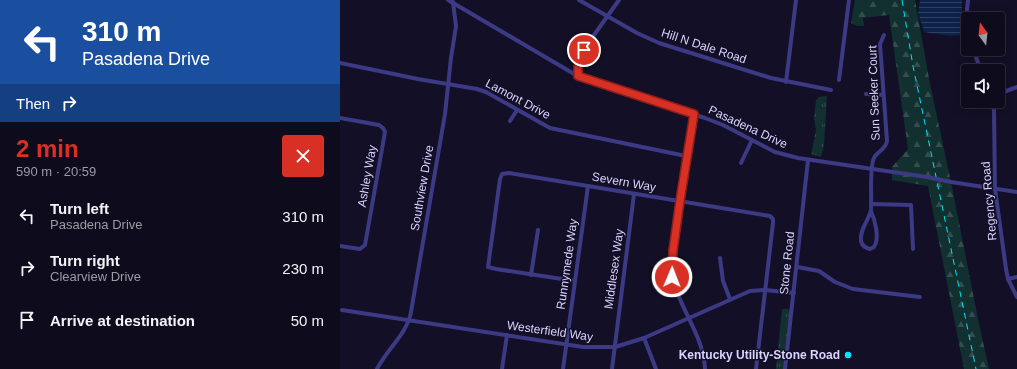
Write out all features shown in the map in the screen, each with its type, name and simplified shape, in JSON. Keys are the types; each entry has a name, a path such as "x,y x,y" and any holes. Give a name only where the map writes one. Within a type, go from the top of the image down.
{"street":[{"name":"Pasadena Drive","path":"448,0 578,76 723,124 780,154 808,160 1017,192"},
{"name":"Hill N Dale Road","path":"579,0 607,17 649,39 759,75 786,82 830,90"},
{"path":"578,76 578,67 582,53 619,0"},
{"path":"786,82 795,0"},
{"path":"839,80 849,0"},
{"path":"967,12 968,0"},
{"name":"Southview Drive","path":"377,369 410,321 445,114 456,26 453,2"},
{"name":"Sun Seeker Court","path":"872,169 874,158 886,146 887,141 880,44 884,35"},
{"name":"Lamont Drive","path":"340,63 482,90 544,125 555,129 686,156"},
{"path":"1005,91 1017,87"},
{"path":"866,94 883,95"},
{"name":"Regency Road","path":"993,108 995,189 1008,279 1017,297"},
{"path":"510,122 517,110"},
{"path":"694,114 686,156 673,251 672,277 677,293 702,352 705,369"},
{"name":"Ashley Way","path":"340,118 379,125 383,128 384,132 365,245 360,248 340,246"},
{"path":"741,163 752,140"},
{"name":"Stone Road","path":"785,369 808,160"},
{"path":"871,211 874,217 877,240 874,247 870,249 865,248 862,244 861,238 864,226 871,211 872,169"},
{"name":"Severn Way","path":"575,281 488,267 501,176 504,173 768,215 772,218 773,223 756,369"},
{"name":"Runnymede Way","path":"563,369 588,186"},
{"name":"Middlesex Way","path":"612,369 634,194"},
{"path":"871,204 911,205 913,249"},
{"path":"531,275 538,230"},
{"path":"720,258 721,274 725,289 730,299"},
{"path":"797,267 819,271 835,282 853,289 920,297"},
{"path":"1008,279 1017,277"},
{"name":"Westerfield Way","path":"342,310 594,348 614,347 644,338 750,291 765,290 794,293"},
{"path":"502,369 507,335"},
{"path":"644,338 656,369"}],"green space":[{"path":"855,0 915,0 930,84 989,369 964,369 928,186 892,180 892,167 908,149 889,15 863,18 864,26 857,26 851,23"},
{"path":"827,96 824,145 821,157 811,154 816,130 814,118 816,100 819,97"},
{"path":"782,309 792,309 785,369 776,369"}],"water":[{"path":"920,0 962,0 961,35 950,36 924,32 918,13"}],"railway":[{"path":"902,0 913,66 976,369"}],"place":[{"name":"Kentucky Utility-Stone Road","path":"848,355"}],"route":[{"path":"584,50 578,67 578,76 581,78 694,114 686,156 673,251 672,277"}]}
